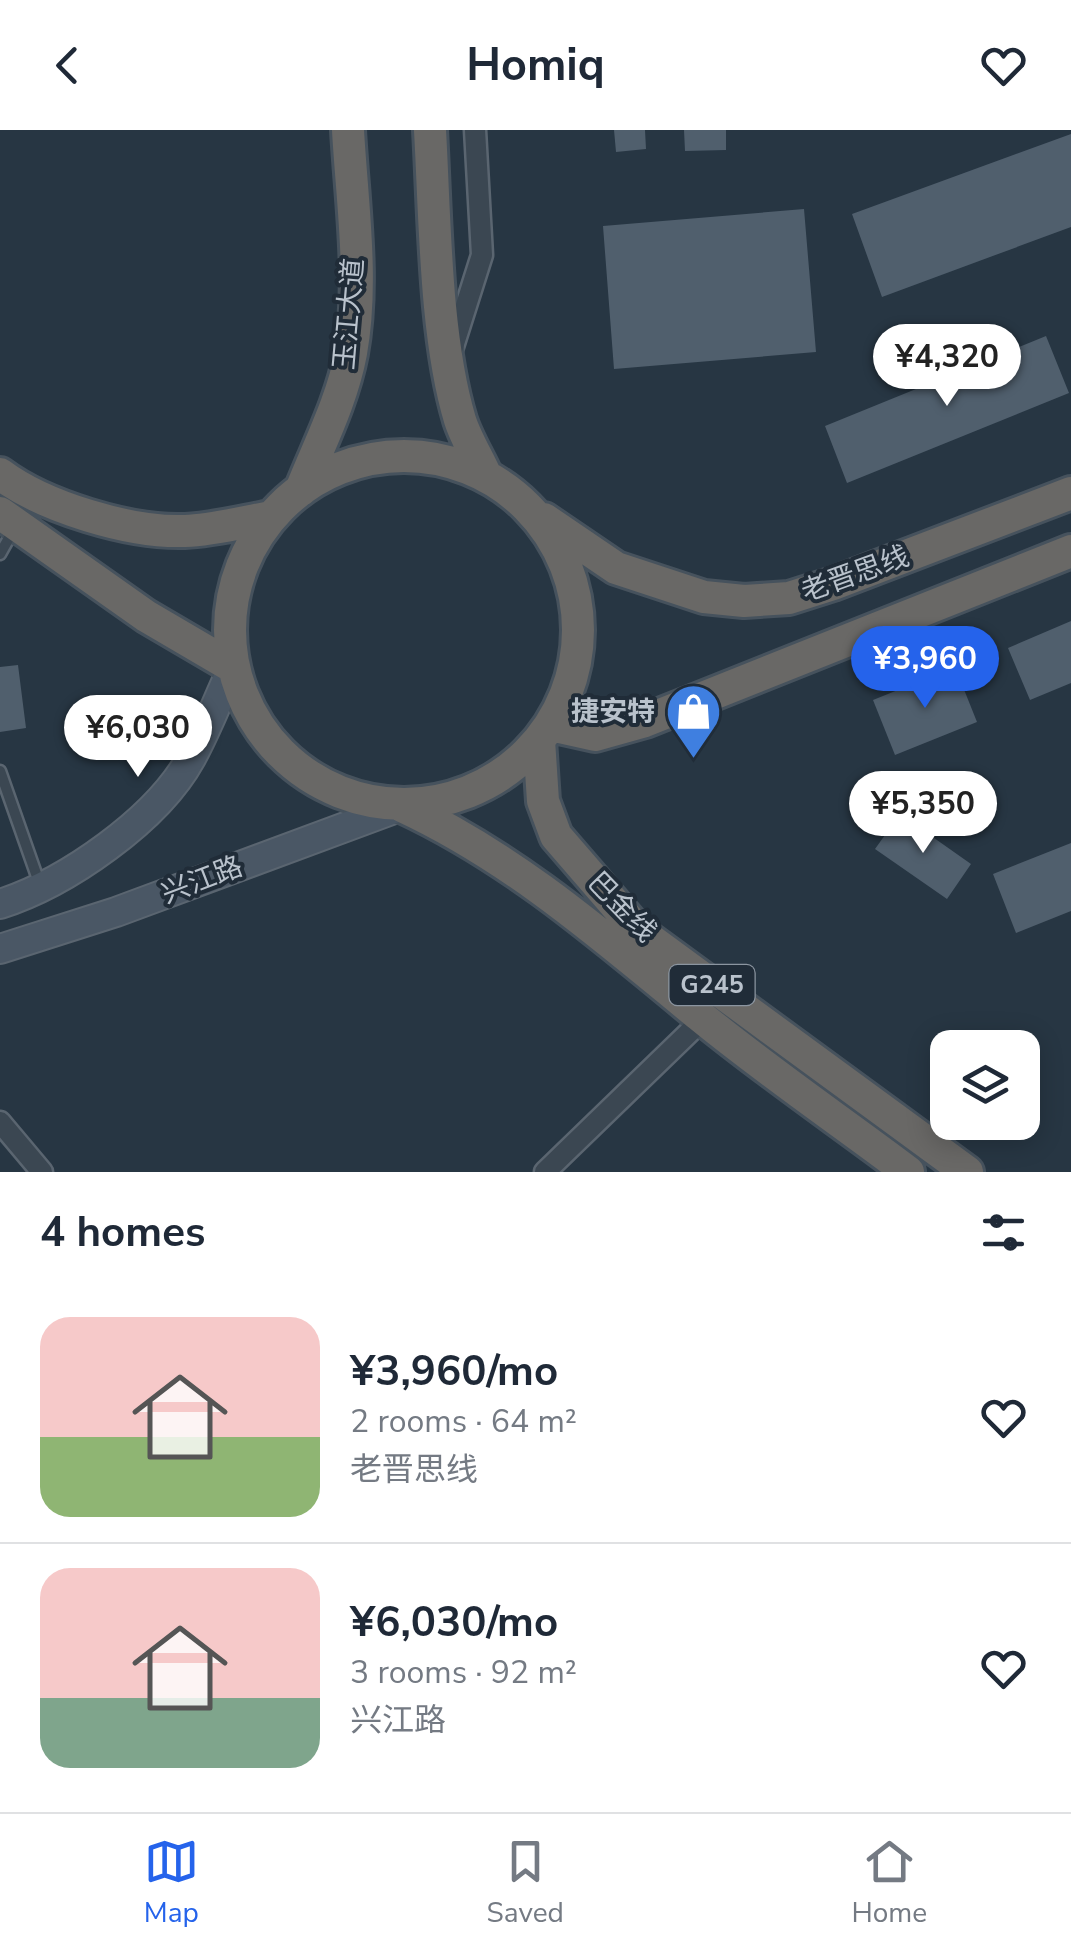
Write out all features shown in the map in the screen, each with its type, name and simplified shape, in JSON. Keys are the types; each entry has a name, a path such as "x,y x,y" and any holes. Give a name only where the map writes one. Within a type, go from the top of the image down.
{"highway":[{"name":"玉江大道","path":"300,490 338,402 351,351 356,264 348,130"},
{"path":"430,130 449,360 460,422 486,476"},
{"path":"392,456 440,459 486,476 531,510 566,566 578,631 566,695 545,732 512,768 478,788 441,802 402,806 362,801 326,787 293,766 266,738 245,704 233,667 230,627 234,588 249,550 271,517 300,490 344,466 392,456"},
{"path":"0,474 15,485 114,524 184,531 271,517"},
{"name":"老晋思线","path":"531,510 616,568 704,597 744,601 789,598 1071,493"},
{"path":"8,519 146,616 233,667"},
{"name":"老晋思线","path":"545,732 595,735 645,721 1071,550"},
{"name":"巴金线","path":"545,732 543,801 556,836 638,930 967,1172"},
{"name":"巴金线","path":"402,806 462,834 561,902 703,1019 908,1172"}],"main road":[{"path":"0,904 42,891 152,810 190,760 233,667"},
{"name":"兴江路","path":"0,949 116,912 402,806"}],"street":[{"path":"449,360 482,255 476,130"},
{"path":"545,1172 703,1019"},
{"path":"0,1122 42,1172"}],"lane":[{"path":"0,554 8,519"},
{"path":"0,770 42,891"}],"building":[{"path":"614,130 645,130 646,149 616,152"},
{"path":"684,130 726,130 726,150 685,151"},
{"path":"1071,134 1071,227 882,297 852,214"},
{"path":"804,209 816,352 614,369 603,226"},
{"path":"1046,336 1069,393 847,483 825,426"},
{"path":"1071,621 1071,683 1030,700 1008,648"},
{"path":"18,665 26,728 0,732 0,667"},
{"path":"955,667 977,722 895,755 873,700"},
{"path":"900,814 971,864 947,899 875,849"},
{"path":"1071,843 1071,911 1016,933 993,874"}],"place":[{"name":"捷安特","path":"694,761"}]}
